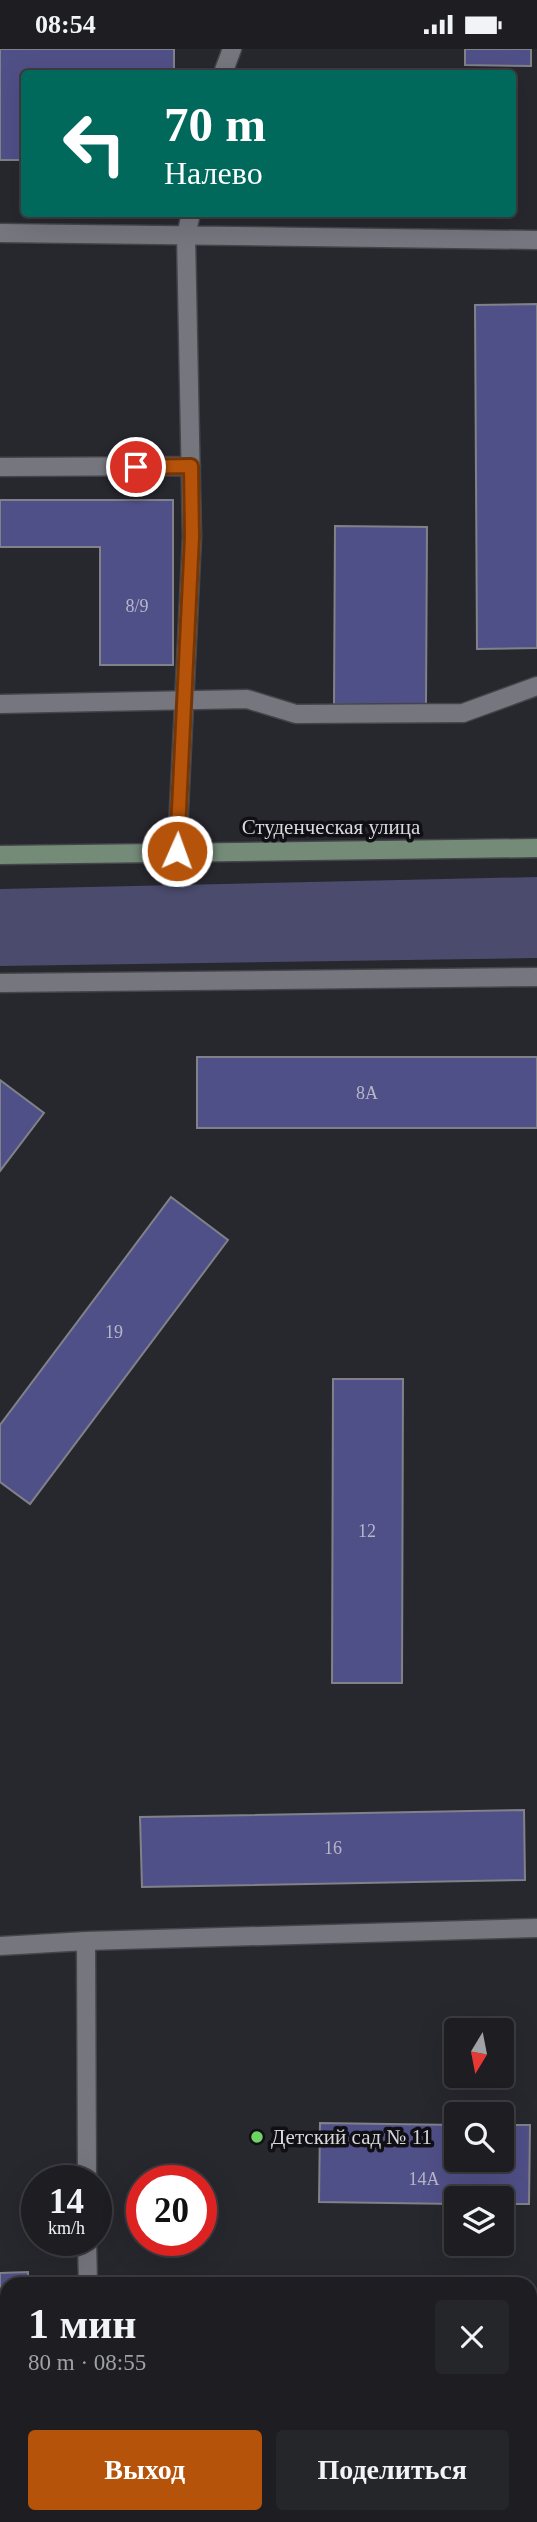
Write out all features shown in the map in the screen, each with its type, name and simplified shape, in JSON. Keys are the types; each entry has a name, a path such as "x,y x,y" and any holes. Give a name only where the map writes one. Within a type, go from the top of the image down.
{"main road":[{"name":"Студенческая улица","path":"0,855 537,849"}],"lane":[{"path":"224,70 232,49"},
{"path":"177,851 192,537 186,236 190,217"},
{"path":"0,233 537,240"},
{"path":"0,467 191,466"},
{"path":"0,705 247,699 296,714 463,713 537,686"},
{"path":"0,983 537,977"},
{"path":"0,1946 86,1941 537,1928"},
{"path":"86,1941 87,2165"},
{"path":"87,2256 88,2277"}],"shaded area":[{"path":"537,877 537,958 0,966 0,889"}],"building":[{"path":"0,49 174,49 174,70 21,70 21,160 0,160"},
{"path":"465,49 531,49 531,66 465,65"},
{"path":"254,69 488,70 254,70"},
{"path":"537,304 537,648 477,649 475,305"},
{"path":"0,500 173,500 173,665 100,665 100,547 0,547"},
{"path":"335,526 427,527 426,705 334,704"},
{"path":"197,1057 537,1057 537,1128 197,1128"},
{"path":"0,1080 44,1113 0,1171"},
{"path":"171,1197 228,1240 30,1504 0,1482 0,1425"},
{"path":"333,1379 403,1379 402,1683 332,1683"},
{"path":"524,1810 525,1880 142,1887 140,1817"},
{"path":"320,2123 444,2125 444,2172 514,2172 514,2125 530,2125 529,2204 514,2204 514,2186 444,2186 444,2204 319,2202"},
{"path":"28,2272 28,2277 0,2277 0,2273"}],"place":[{"name":"Детский сад № 11","path":"257,2137"}],"route":[{"path":"136,467 191,466 192,537 177,851"}]}
